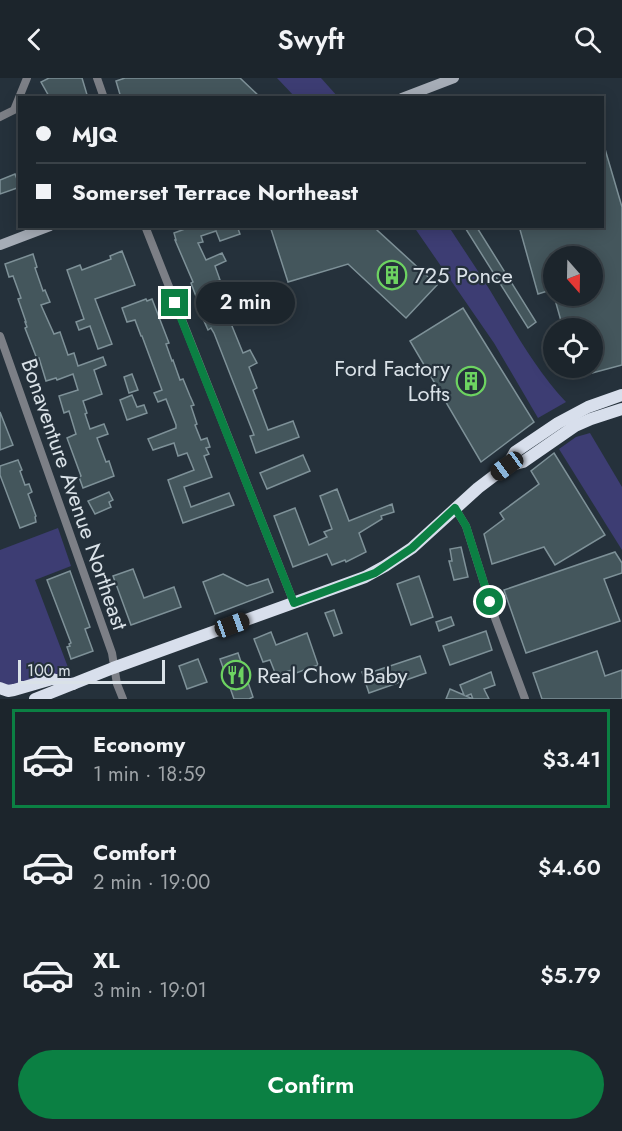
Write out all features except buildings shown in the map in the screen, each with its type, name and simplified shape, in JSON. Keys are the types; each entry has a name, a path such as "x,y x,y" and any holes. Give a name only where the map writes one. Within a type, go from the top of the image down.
{"highway":[{"path":"35,699 113,668 375,573 412,548 478,488 507,466 515,452 558,423 588,407 622,395"},
{"path":"507,466 523,462 575,426 622,409"},
{"path":"0,688 14,690 52,679 73,684"}],"main road":[{"path":"407,96 454,78"},
{"path":"0,245 45,228"}],"street":[{"path":"20,96 27,78"},
{"path":"97,78 103,96"},
{"path":"0,117 14,110 18,100"},
{"path":"146,228 294,603"},
{"name":"Bonaventure Avenue Northeast","path":"0,336 112,653 113,668 123,699"},
{"path":"455,508 466,526 495,618 525,699"}],"shaded area":[{"path":"277,78 321,78 337,96 294,96"},
{"path":"415,228 450,228 543,375 543,378 566,402 538,418 494,343"},
{"path":"590,433 622,487 622,550 559,449 576,437"},
{"path":"58,528 71,566 35,580 72,678 0,692 0,550"}],"place":[{"name":"725 Ponce","path":"392,275"},
{"name":"Ford Factory Lofts","path":"471,381"},
{"name":"Real Chow Baby","path":"236,675"}],"route":[{"path":"175,303 294,603 375,573 412,548 455,508 466,526 490,602"}]}
